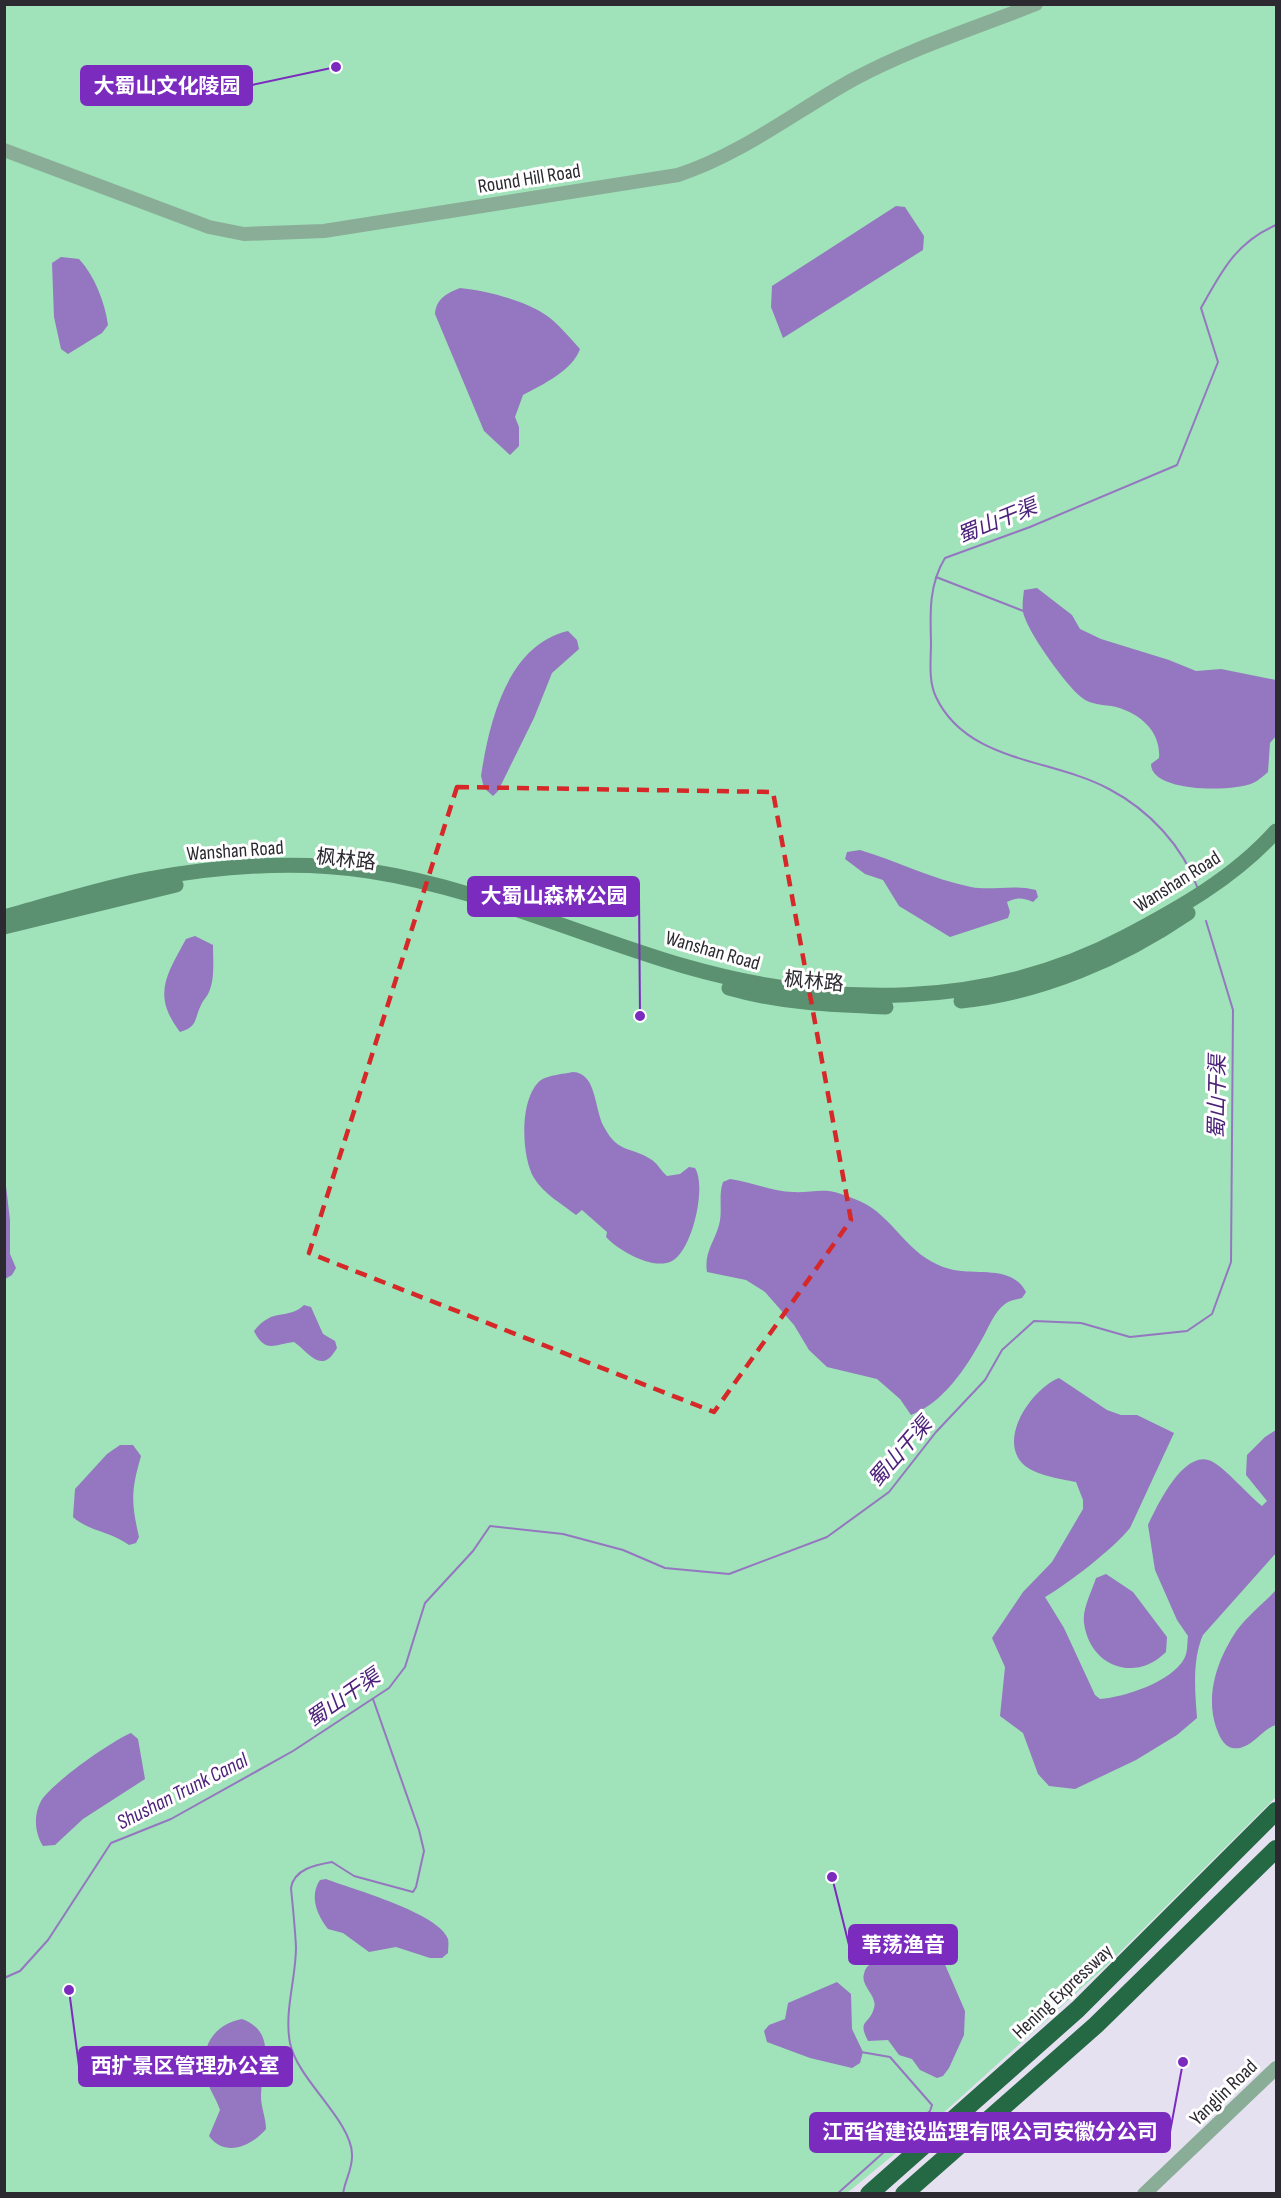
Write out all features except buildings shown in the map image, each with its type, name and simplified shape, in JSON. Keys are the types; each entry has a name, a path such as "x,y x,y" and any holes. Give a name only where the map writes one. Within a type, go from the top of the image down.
{"highway":[{"name":"Hening Expressway","path":"869,2193 1078,2009 1276,1811"},
{"path":"904,2193 1096,2025 1276,1849"}],"main road":[{"name":"Wanshan Road","path":"4,917 146,879 205,871 263,866 365,870 433,883 521,909 682,965 758,985 890,997 981,987 1048,971 1098,951 1176,910 1224,879 1276,831"},
{"name":"枫林路","path":"4,927 160,887 219,877 342,877 450,896 760,997 829,1005 891,1007 966,1000 1025,989 1080,970 1153,937 1221,892 1276,845"}],"street":[{"name":"Round Hill Road","path":"4,150 209,227 244,234 324,231 678,175 706,166 742,147 888,62 1036,4"},
{"name":"Yanglin Road","path":"1144,2193 1276,2068"}],"highlighted area":[{"path":"457,787 773,792 851,1220 714,1412 309,1253"}],"green space":[{"path":"4,5 1276,5 1276,1797 1105,1967 930,2125 847,2193 5,2193"}],"shaded area":[{"path":"896,206 905,207 924,236 923,250 783,338 771,307 772,286"},
{"path":"61,257 79,259 90,273 98,290 108,325 102,333 68,354 61,349 54,317 52,263"},
{"path":"460,288 495,294 541,312 562,329 580,349 571,364 564,370 548,382 523,395 515,417 519,427 519,446 510,455 484,431 435,314 443,297"},
{"path":"1037,588 1072,615 1080,629 1101,639 1169,660 1196,671 1221,669 1276,680 1276,736 1270,743 1268,772 1255,782 1243,786 1212,789 1178,785 1155,774 1151,764 1159,758 1159,749 1157,740 1148,725 1125,710 1085,700 1067,682 1041,648 1024,615 1023,608 1024,590"},
{"path":"568,631 577,640 579,649 552,673 534,718 498,791 493,796 484,788 481,776 489,733 505,689 516,669 530,652 547,639"},
{"path":"860,850 957,884 979,888 1028,888 1036,890 1038,897 1033,902 1020,899 1010,900 1007,902 1010,912 1008,918 950,937 899,906 883,880 865,874 845,859 847,852"},
{"path":"195,936 213,945 212,981 195,1022 190,1028 180,1032 166,1007 165,986 186,939"},
{"path":"573,1072 587,1078 604,1127 615,1142 652,1160 667,1176 680,1174 689,1167 695,1168 699,1189 696,1218 686,1245 672,1261 655,1263 627,1253 606,1237 607,1232 582,1210 576,1215 548,1194 534,1178 527,1156 524,1127 529,1099 541,1080"},
{"path":"4,1169 10,1220 10,1254 16,1268 12,1275 5,1279"},
{"path":"730,1179 785,1191 838,1193 872,1208 916,1251 937,1264 960,1271 1002,1274 1020,1283 1026,1292 1022,1298 1001,1307 969,1361 943,1393 923,1409 911,1415 900,1399 877,1379 827,1367 809,1350 794,1325 765,1292 746,1280 707,1272 708,1253 720,1220 723,1182"},
{"path":"304,1305 311,1307 323,1334 335,1341 337,1348 326,1360 315,1359 294,1342 266,1345 254,1331 268,1319 298,1310"},
{"path":"1059,1378 1107,1410 1121,1415 1137,1415 1174,1433 1130,1528 1090,1565 1045,1597 1064,1628 1095,1695 1100,1699 1134,1692 1158,1681 1178,1667 1186,1654 1188,1636 1177,1620 1155,1570 1148,1525 1165,1492 1173,1480 1192,1462 1203,1459 1219,1466 1262,1506 1267,1501 1246,1475 1247,1455 1265,1437 1276,1430 1276,1553 1203,1635 1196,1665 1197,1718 1177,1735 1136,1760 1075,1789 1049,1786 1038,1774 1023,1733 1000,1716 1005,1667 992,1638 1023,1592 1052,1562 1083,1509 1083,1500 1076,1482 1034,1471 1023,1464 1016,1453 1014,1441 1016,1428 1022,1415 1039,1392"},
{"path":"120,1445 133,1445 141,1456 133,1496 139,1537 136,1543 129,1545 73,1517 75,1489 107,1454"},
{"path":"1106,1574 1133,1592 1167,1637 1166,1652 1141,1667 1116,1666 1104,1660 1088,1638 1084,1623 1086,1606 1096,1578"},
{"path":"1276,1590 1276,1725 1251,1743 1232,1748 1222,1740 1213,1715 1215,1677 1224,1652 1237,1630"},
{"path":"131,1733 138,1739 145,1779 83,1819 55,1845 43,1846 36,1824 41,1801 47,1793 83,1763"},
{"path":"326,1879 393,1903 429,1920 441,1929 448,1939 448,1953 442,1958 430,1958 396,1947 369,1952 343,1933 328,1929 318,1912 315,1899 320,1880"},
{"path":"921,1927 929,1930 934,1939 965,2011 964,2035 949,2068 943,2076 937,2078 920,2070 912,2059 899,2055 888,2040 868,2041 864,2029 875,2004 864,1983 866,1969 871,1964 893,1958 906,1948 904,1929"},
{"path":"837,1982 851,1994 852,2029 863,2052 860,2063 852,2068 810,2058 767,2042 764,2031 769,2025 785,2019 788,2003"},
{"path":"242,2019 261,2033 264,2042 265,2063 261,2097 266,2129 246,2144 230,2148 215,2143 209,2136 220,2110 205,2076 204,2061 212,2036 225,2025"}],"waterway":[{"name":"蜀山干渠","path":"1198,889 1192,873 1174,844 1138,807 1109,789 1086,779 989,747 968,735 950,719 936,697 931,677 933,588 945,558 1030,527 1177,465 1218,362 1201,308 1223,270 1240,249 1250,240 1276,225"},
{"path":"936,577 1026,612"},
{"name":"蜀山干渠","path":"4,1978 20,1971 48,1940 111,1843 171,1819 293,1751 389,1688 405,1667 425,1603 473,1551 490,1526 563,1534 623,1550 665,1568 729,1574 827,1537 889,1492 936,1432 985,1380 1002,1350 1034,1321 1081,1323 1130,1337 1187,1331 1212,1314 1231,1262 1233,1010 1206,921"},
{"path":"343,2194 352,2159 349,2141 334,2113 302,2071 290,2043 288,2019 296,1947 291,1888 296,1876 301,1872 332,1862 354,1876 413,1892 416,1887 424,1851 419,1830 373,1699"},
{"path":"837,2194 930,2111 932,2105 890,2057 861,2052"}],"place":[{"name":"大蜀山文化陵园","path":"336,67"},
{"name":"大蜀山森林公园","path":"640,1016"},
{"name":"苇荡渔音","path":"832,1877"},
{"name":"西扩景区管理办公室","path":"69,1990"},
{"name":"江西省建设监理有限公司安徽分公司","path":"1183,2062"}],"water label":[{"name":"Shushan Trunk Canal","path":"182,1791"}]}
